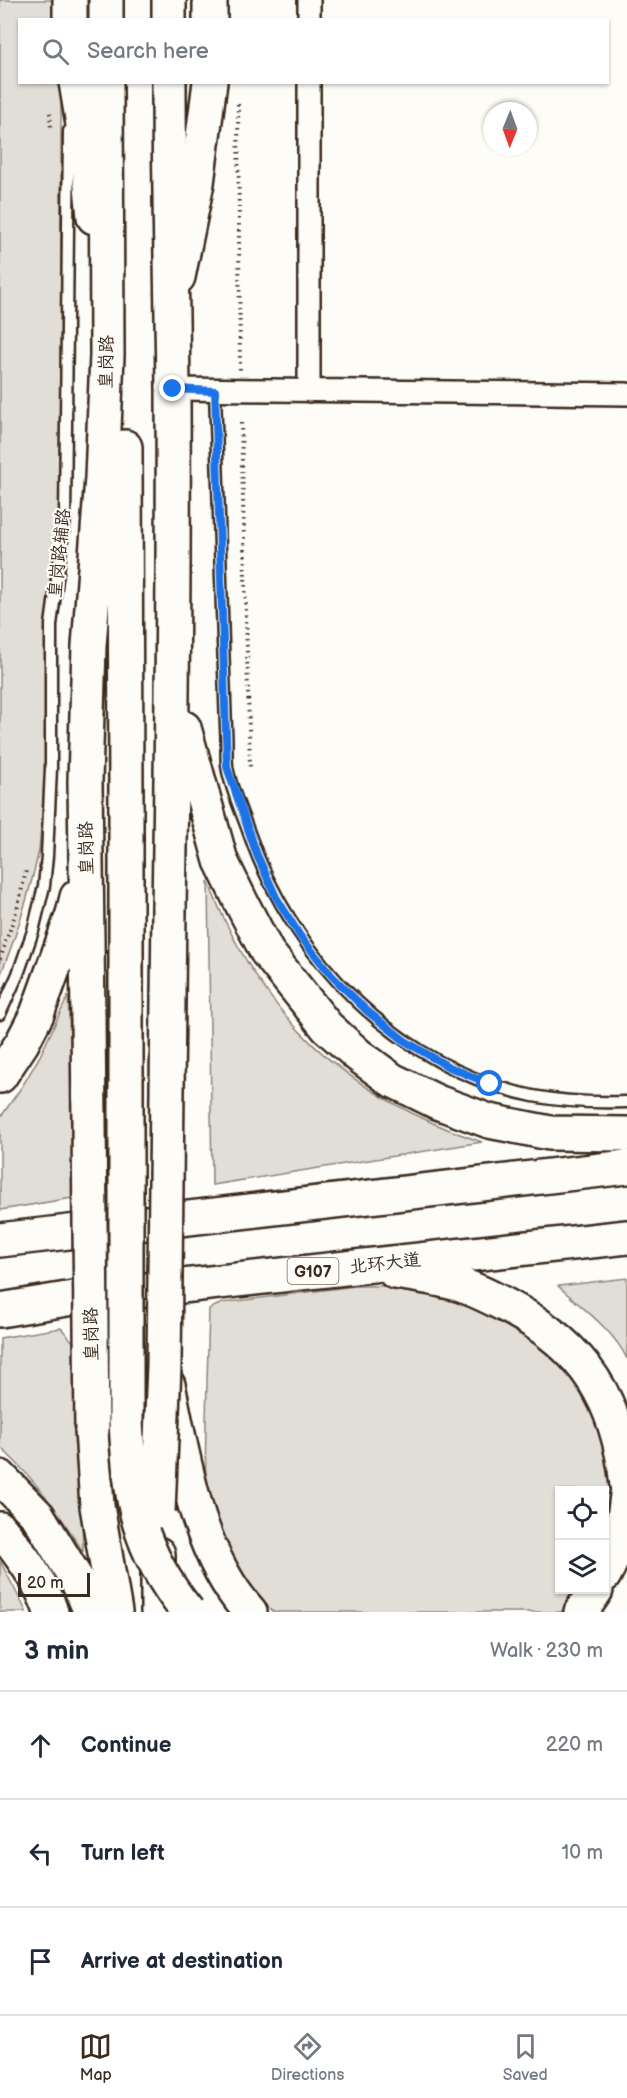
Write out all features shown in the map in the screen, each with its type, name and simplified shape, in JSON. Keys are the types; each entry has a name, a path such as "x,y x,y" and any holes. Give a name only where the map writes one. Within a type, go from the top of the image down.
{"main road":[{"path":"70,0 70,18"},
{"path":"106,0 106,18"},
{"path":"169,0 169,18"},
{"path":"210,0 210,18"},
{"path":"76,84 88,155 107,355"},
{"name":"皇岗路","path":"106,84 107,355 99,527 89,646 86,857 92,1431 97,1506 115,1612"},
{"path":"158,1612 164,1365 173,688 173,389 169,84"},
{"path":"172,311 196,183 224,88"},
{"path":"107,183 112,238 127,329 124,511 126,1421 129,1468 136,1515 148,1550 171,1591 188,1612"},
{"path":"173,688 221,861 267,952 327,1027 358,1055 392,1080 437,1102 489,1122 550,1133 627,1134"},
{"path":"0,1076 22,1043 37,1014 73,914 86,857"},
{"path":"0,1240 627,1167"},
{"name":"北环大道","path":"0,1310 74,1299 627,1237"},
{"path":"361,1266 456,1283 534,1320 569,1348 595,1379 614,1417 624,1455 627,1485"},
{"path":"164,1365 201,1521 218,1566 237,1598 250,1612"},
{"path":"0,1477 38,1516 77,1580 92,1612"},
{"path":"609,1566 624,1524 627,1495"},
{"path":"0,1529 18,1551 48,1602 51,1612"},
{"path":"581,1612 593,1594"}],"street":[{"path":"309,0 309,18"},
{"path":"309,84 309,391"},
{"path":"173,389 627,394"}],"lane":[{"name":"皇岗路辅路","path":"0,1014 18,974 33,931 44,886 47,856 51,768 51,624 65,519 70,84"},
{"path":"215,391 227,767 257,855 276,897 300,936 332,976 367,1011 405,1041 447,1066 490,1084 531,1096 563,1101 627,1102"}],"path":[{"path":"224,88 240,371"},
{"path":"50,106 51,129"},
{"path":"241,423 250,767"},
{"path":"0,959 18,906 26,870"}],"shaded area":[{"path":"0,0 60,0 60,18 18,18 18,84 61,84 61,385 66,494 39,851 22,914 0,976"},
{"path":"208,881 229,929 253,972 281,1011 313,1045 349,1075 389,1101 433,1123 482,1142 212,1185"},
{"path":"68,996 78,1197 0,1210 0,1118 40,1056"},
{"path":"627,1278 627,1359 606,1329 558,1286"},
{"path":"355,1286 389,1286 455,1296 557,1352 598,1417 610,1468 611,1494 609,1507 609,1486 555,1486 555,1594 576,1594 561,1612 274,1612 250,1587 230,1556 210,1505 207,1489 205,1454 209,1309 222,1303"},
{"path":"61,1328 73,1342 78,1378 83,1552 46,1496 0,1447 0,1338"},
{"path":"0,1561 25,1609 26,1612 0,1612"}],"route":[{"path":"173,389 215,391 227,767 257,855 276,897 300,936 332,976 367,1011 405,1041 447,1066 490,1084"}]}
